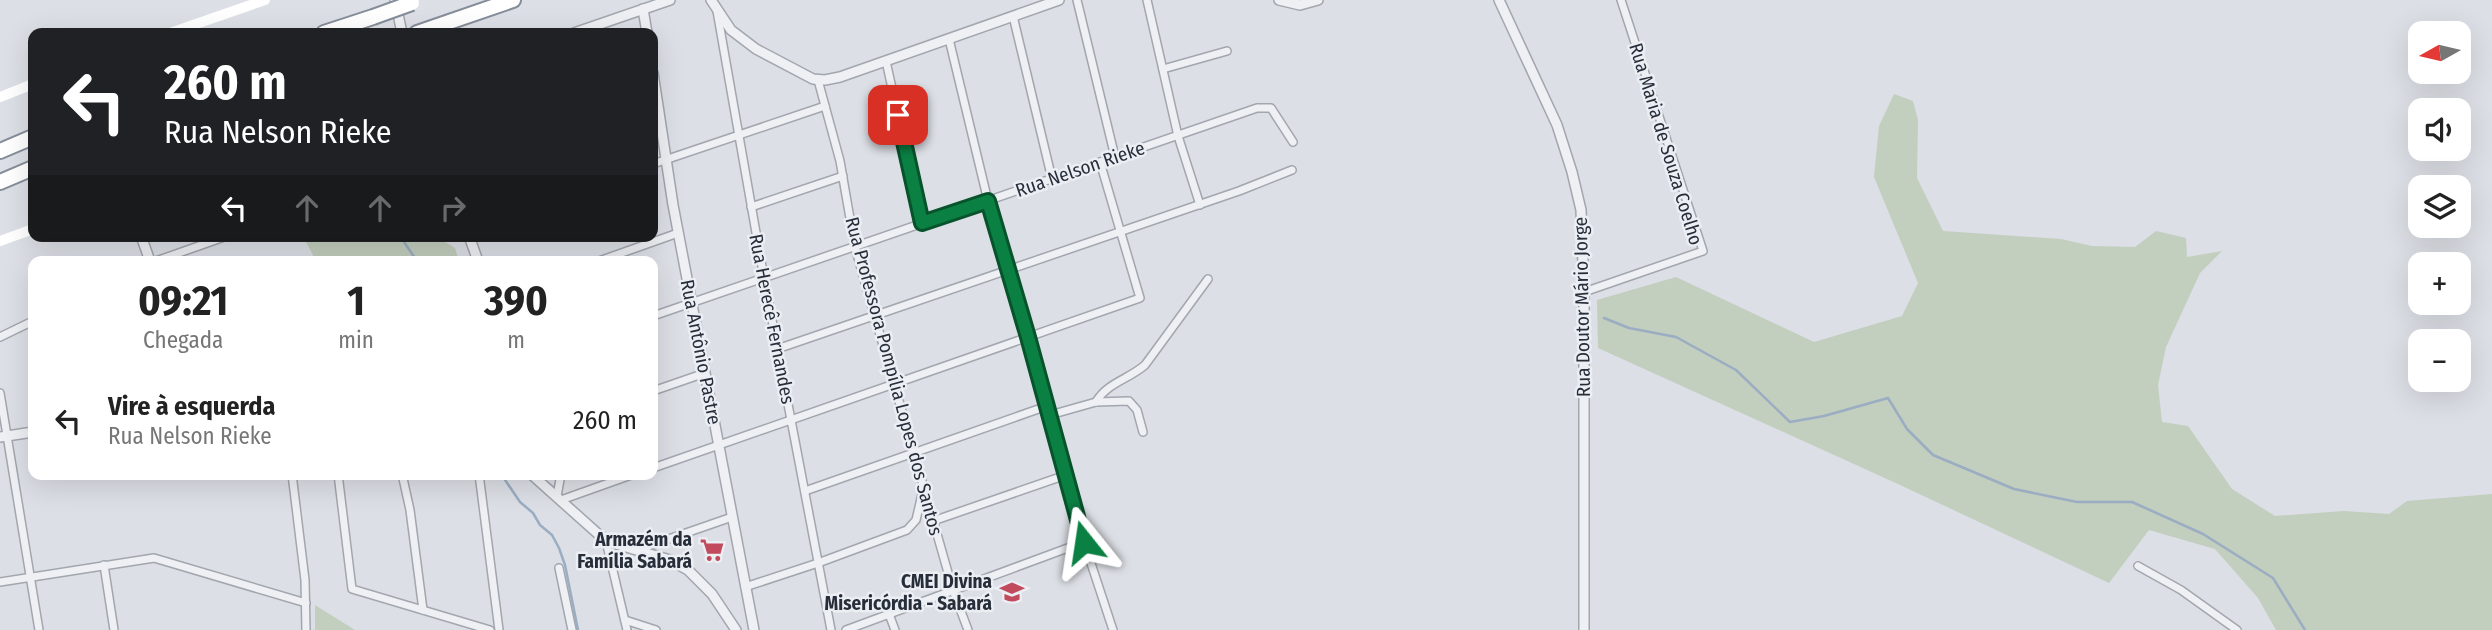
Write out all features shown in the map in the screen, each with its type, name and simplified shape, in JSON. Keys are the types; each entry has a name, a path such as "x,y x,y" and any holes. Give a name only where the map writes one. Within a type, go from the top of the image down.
{"highway":[{"path":"433,28 513,0"},
{"path":"339,28 416,1"},
{"path":"0,151 28,139"},
{"path":"0,182 28,170"}],"main road":[{"path":"184,28 265,0"},
{"path":"0,97 28,86"},
{"path":"0,241 28,231"}],"street":[{"path":"395,0 401,28"},
{"path":"588,28 670,0"},
{"path":"714,3 731,30 745,42 795,71 818,80 840,77 1059,0"},
{"path":"1077,0 1115,157"},
{"path":"1147,0 1178,135 1200,205"},
{"path":"1279,0 1300,5 1318,0"},
{"name":"Rua Doutor Mário Jorge","path":"1500,0 1546,98 1572,172 1582,220 1584,630"},
{"name":"Rua Maria de Souza Coelho","path":"1584,292 1703,251 1621,0"},
{"name":"Rua Herecê Fernandes","path":"714,3 831,630"},
{"path":"643,9 646,28"},
{"path":"1013,16 1052,179"},
{"path":"949,38 988,201 1084,542 1113,630"},
{"path":"1163,69 1227,51"},
{"path":"886,61 922,223"},
{"name":"Rua Professora Pompília Lopes dos Santos","path":"818,80 843,176 855,247 953,590 968,630"},
{"path":"658,162 825,106"},
{"name":"Rua Nelson Rieke","path":"658,314 1178,135 1267,107 1274,111 1293,142"},
{"name":"Rua Antônio Pastre","path":"658,112 678,233 754,630"},
{"path":"658,466 1140,298 1100,162"},
{"path":"777,349 1200,205 1292,170"},
{"path":"751,207 843,176"},
{"path":"658,240 678,233"},
{"path":"170,256 210,242"},
{"path":"613,256 653,242"},
{"path":"1096,402 1106,388 1145,365 1208,279"},
{"path":"0,337 28,323"},
{"path":"658,389 705,373"},
{"path":"0,393 4,436 39,630"},
{"path":"1049,415 1096,402 1129,401 1137,410 1143,432"},
{"path":"804,491 1047,406"},
{"path":"4,436 28,433"},
{"path":"933,521 1066,475"},
{"path":"293,480 306,603 306,630"},
{"path":"339,480 352,589 490,630"},
{"path":"403,480 424,610"},
{"path":"480,480 499,630"},
{"path":"538,480 606,541 670,560 688,570 705,586 736,630"},
{"path":"559,498 560,480"},
{"path":"559,498 616,480"},
{"path":"745,587 907,530 916,520 924,488"},
{"path":"635,551 732,517"},
{"path":"606,541 627,630"},
{"path":"846,630 1084,542"},
{"path":"0,582 148,558 161,559 306,603"},
{"path":"104,565 114,630"},
{"path":"2138,566 2181,590 2237,630"},
{"path":"559,568 572,630"},
{"path":"889,614 895,630"},
{"path":"625,620 656,630"}],"green space":[{"path":"1894,94 1913,101 1918,120 1917,178 1943,231 2061,239 2092,246 2135,247 2156,231 2186,238 2187,257 2222,251 2200,273 2166,347 2158,385 2162,422 2188,426 2232,489 2275,516 2344,511 2389,514 2407,501 2492,494 2492,630 2276,630 2258,598 2215,549 2149,530 2109,583 1598,348 1597,300 1676,277 1814,342 1902,316 1918,283 1874,177 1879,126"},
{"path":"306,242 445,242 455,248 457,256 313,256"},
{"path":"315,605 355,630 315,630"}],"waterway":[{"path":"404,242 414,256"},
{"path":"1604,318 1629,328 1676,337 1736,370 1790,422 1824,416 1888,398 1907,429 1933,455 2014,489 2077,502 2132,502 2203,534 2273,578 2305,630"},
{"path":"505,480 520,502 552,535 559,548 578,630"}],"place":[{"name":"Armazém da Família Sabará","path":"712,550"},
{"name":"CMEI Divina Misericórdia - Sabará","path":"1012,592"}],"route":[{"path":"898,115 922,223 988,201 1084,542"}]}
